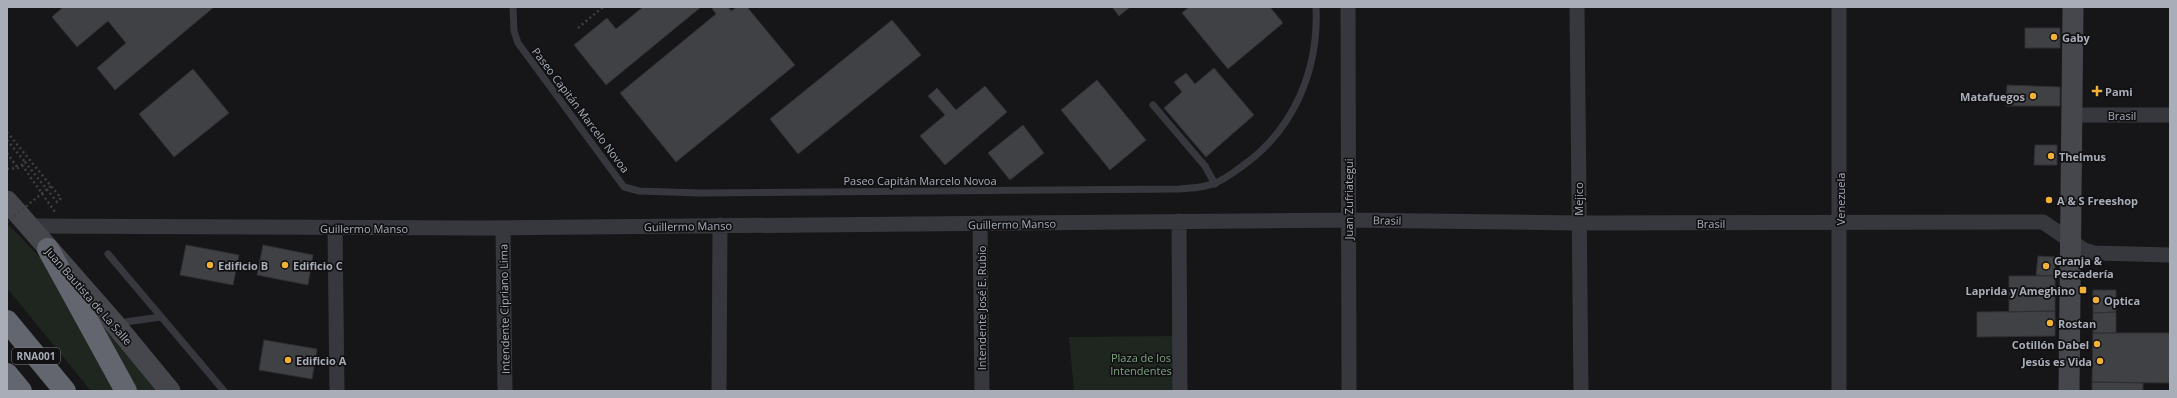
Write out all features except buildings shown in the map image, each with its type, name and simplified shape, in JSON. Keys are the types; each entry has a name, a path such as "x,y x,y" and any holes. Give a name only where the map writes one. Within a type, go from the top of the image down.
{"highway":[{"path":"48,249 126,391"},
{"name":"RNA001","path":"7,321 65,391"},
{"name":"RNA001","path":"7,374 21,391"}],"main road":[{"path":"2069,391 2069,240 2074,115 2073,7"},
{"name":"Juan Bautista de La Salle","path":"13,213 48,249 114,323 170,391"}],"street":[{"name":"Juan Zufriategui","path":"1348,7 1349,391"},
{"name":"Mejico","path":"1577,7 1578,223 1581,391"},
{"name":"Venezuela","path":"1839,7 1841,222 1839,391"},
{"name":"Brasil","path":"2074,115 2170,115"},
{"name":"Guillermo Manso","path":"13,213 66,228 503,228 720,225 980,225 1179,221 1348,220"},
{"name":"Brasil","path":"1348,220 1578,223 2043,222 2084,250 2094,253 2170,255"},
{"path":"1179,221 1180,391"},
{"path":"719,391 720,225"},
{"name":"Intendente José E. Rubio","path":"980,225 982,391"},
{"path":"335,228 337,391"},
{"name":"Intendente Cipriano Lima","path":"503,228 505,391"}],"lane":[{"name":"Paseo Capitán Marcelo Novoa","path":"512,7 514,31 518,43 526,56 624,187 630,190 699,193 1171,189 1215,184 1228,177 1265,148 1300,100 1312,64 1315,41 1316,7"},
{"path":"1153,105 1205,166 1215,184"},
{"path":"108,254 224,391"},
{"path":"114,323 161,318"}],"path":[{"path":"578,28 603,7"},
{"path":"7,132 61,198 57,202 7,140"},
{"path":"7,153 18,168"},
{"path":"7,169 18,168 25,162"},
{"path":"22,165 66,228"},
{"path":"13,213 51,186"},
{"path":"42,193 47,189"}],"green space":[{"path":"7,223 50,268 119,391 91,391 7,288"},
{"path":"98,320 159,391 138,391"},
{"name":"Plaza de los Intendentes","path":"1174,336 1175,391 1074,391 1069,337"}],"place":[{"name":"Gaby","path":"2054,37"},
{"name":"Pami","path":"2097,91"},
{"name":"Matafuegos","path":"2033,96"},
{"name":"Thelmus","path":"2051,156"},
{"name":"A & S Freeshop","path":"2049,200"},
{"name":"Edificio B","path":"210,265"},
{"name":"Edificio C","path":"285,265"},
{"name":"Granja & Pescadería","path":"2046,266"},
{"name":"Laprida y Ameghino","path":"2083,290"},
{"name":"Optica","path":"2096,300"},
{"name":"Rostan","path":"2050,323"},
{"name":"Cotillón Dabel","path":"2097,344"},
{"name":"Edificio A","path":"288,360"},
{"name":"Jesús es Vida","path":"2100,361"}]}
